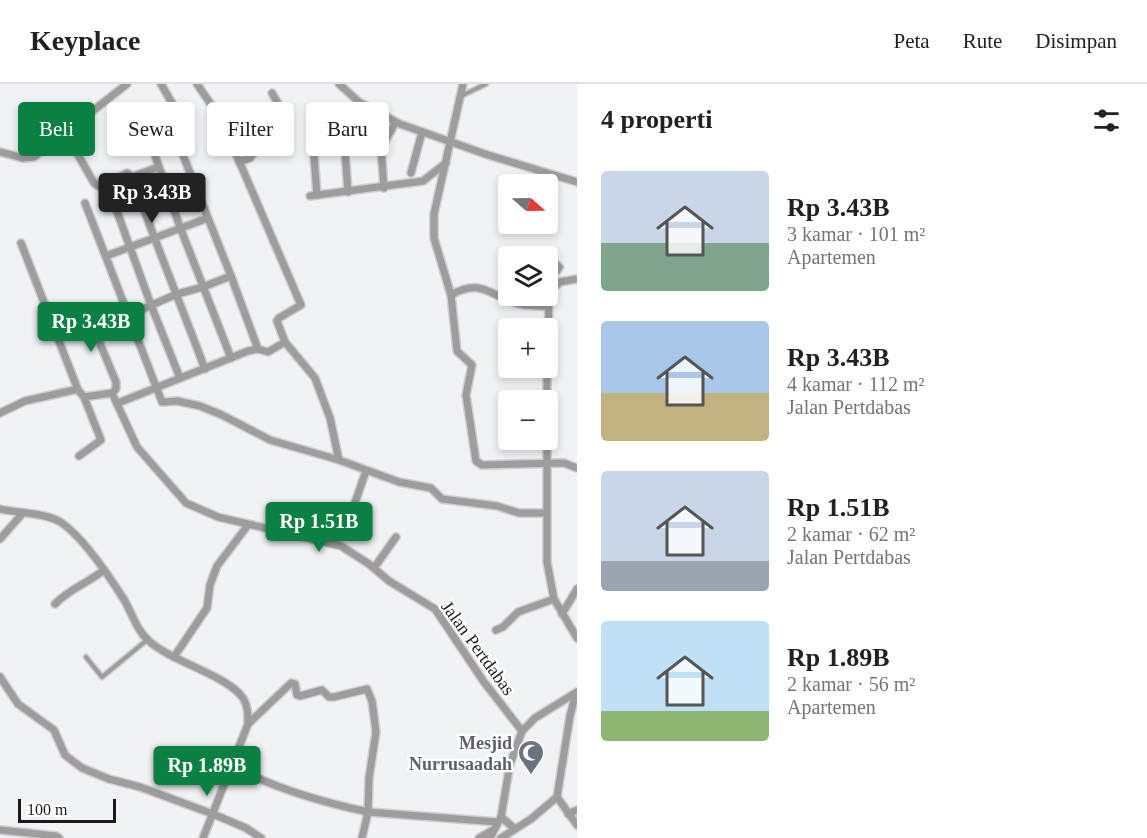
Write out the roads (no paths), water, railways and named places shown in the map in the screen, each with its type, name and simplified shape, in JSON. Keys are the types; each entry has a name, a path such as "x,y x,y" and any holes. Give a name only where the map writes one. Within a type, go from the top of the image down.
{"street":[{"path":"95,109 127,84"},
{"path":"161,84 171,102"},
{"path":"197,84 221,119 301,303 300,308 282,315 277,321 285,342 315,378 330,418 339,460"},
{"path":"339,84 359,102"},
{"path":"463,84 434,214 434,238 451,295 457,351 472,365 466,395 476,461 482,465 564,463 577,468"},
{"path":"272,93 277,102"},
{"path":"389,118 451,143 577,182"},
{"path":"389,134 396,122"},
{"path":"411,173 422,132"},
{"path":"0,152 22,158 35,156"},
{"path":"79,156 98,186 127,173 132,177 205,369"},
{"path":"155,156 231,358"},
{"path":"183,156 258,349"},
{"path":"239,162 252,156"},
{"path":"313,156 314,196 423,181 446,163"},
{"path":"345,156 348,192"},
{"path":"382,156 384,188"},
{"path":"132,177 158,167"},
{"path":"107,183 129,248 180,378"},
{"path":"85,203 164,403 177,401 200,406 270,440 339,460 399,482 431,488 442,499 497,506 519,513 546,513"},
{"path":"106,256 208,218"},
{"path":"21,243 78,390 84,397 100,440 79,456"},
{"path":"129,315 177,294 231,276"},
{"path":"558,284 577,279"},
{"path":"451,295 462,288 475,286 498,295"},
{"path":"548,306 548,318"},
{"path":"84,397 112,393 116,389 116,382 89,317"},
{"path":"118,403 231,358 258,349 268,352 285,342"},
{"path":"0,413 33,398 78,390"},
{"name":"Jalan Pertdabas","path":"112,393 137,447 186,503 218,517 334,544 355,554 389,581 435,609 484,682 522,731"},
{"path":"547,450 547,562 554,598 562,614 574,628 577,638"},
{"path":"334,544 340,529 351,514 366,471"},
{"path":"0,509 63,523 104,570 147,640 174,657 232,687 243,698 247,707 248,724 203,838"},
{"path":"0,538 22,513"},
{"path":"174,657 207,608 210,585 217,566 248,525"},
{"path":"374,568 396,537"},
{"path":"55,604 71,589 94,578 104,570"},
{"path":"562,614 577,589"},
{"path":"496,630 503,627 518,612 554,598"},
{"path":"0,678 18,704 54,730 66,755 82,768 109,780 140,787 213,814 246,828 261,838"},
{"path":"248,724 291,683 295,684 297,694 300,696 322,690 329,697 334,697 367,689 372,701 376,732 369,778 368,812 362,838"},
{"path":"490,838 499,820 510,764 522,731 535,718 577,692"},
{"path":"501,838 531,819 557,797 573,725 577,692"},
{"path":"233,766 261,782 368,812 499,820 514,828"},
{"path":"557,797 577,825"},
{"path":"568,814 577,810"},
{"path":"0,830 59,838"},
{"path":"479,838 493,830"}],"lane":[{"path":"460,96 486,84"},
{"path":"86,657 102,677 147,640"}],"place":[{"name":"Mesjid Nurrusaadah","path":"531,776"}]}
